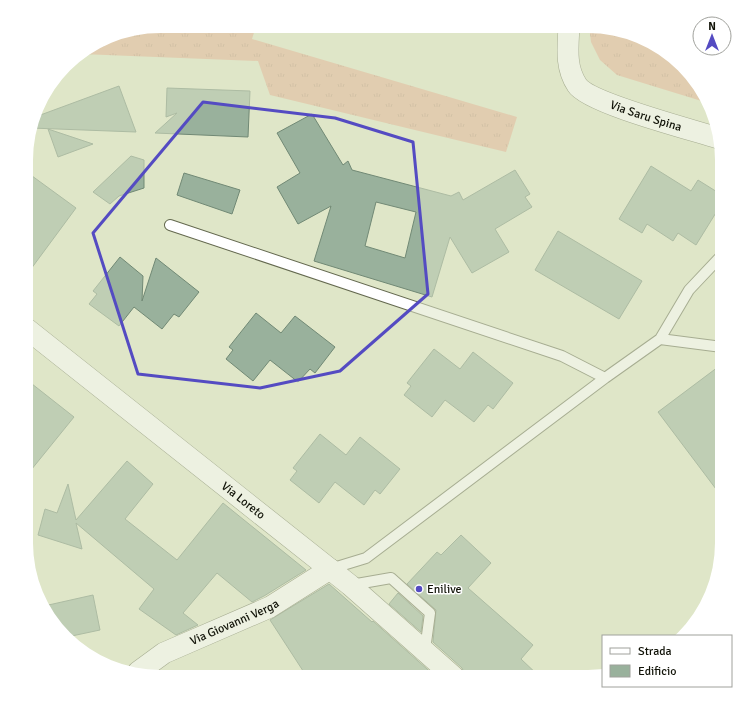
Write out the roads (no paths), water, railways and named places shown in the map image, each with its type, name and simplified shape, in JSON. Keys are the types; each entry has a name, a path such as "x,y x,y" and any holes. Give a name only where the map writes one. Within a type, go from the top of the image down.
{"street":[{"name":"Via Saru Spina","path":"569,33 568,65 577,86 600,101 713,136"},
{"name":"Via Loreto","path":"33,333 350,585 446,670"},
{"name":"Via Giovanni Verga","path":"142,669 164,653 270,607 330,569"}],"lane":[{"path":"170,224 562,356 605,378"},
{"path":"330,569 366,558 605,378 660,339 689,290 715,262"},
{"path":"660,339 715,346"},
{"path":"350,585 391,578 430,613 425,650"}],"place":[{"name":"Enilive","path":"419,589"}]}
